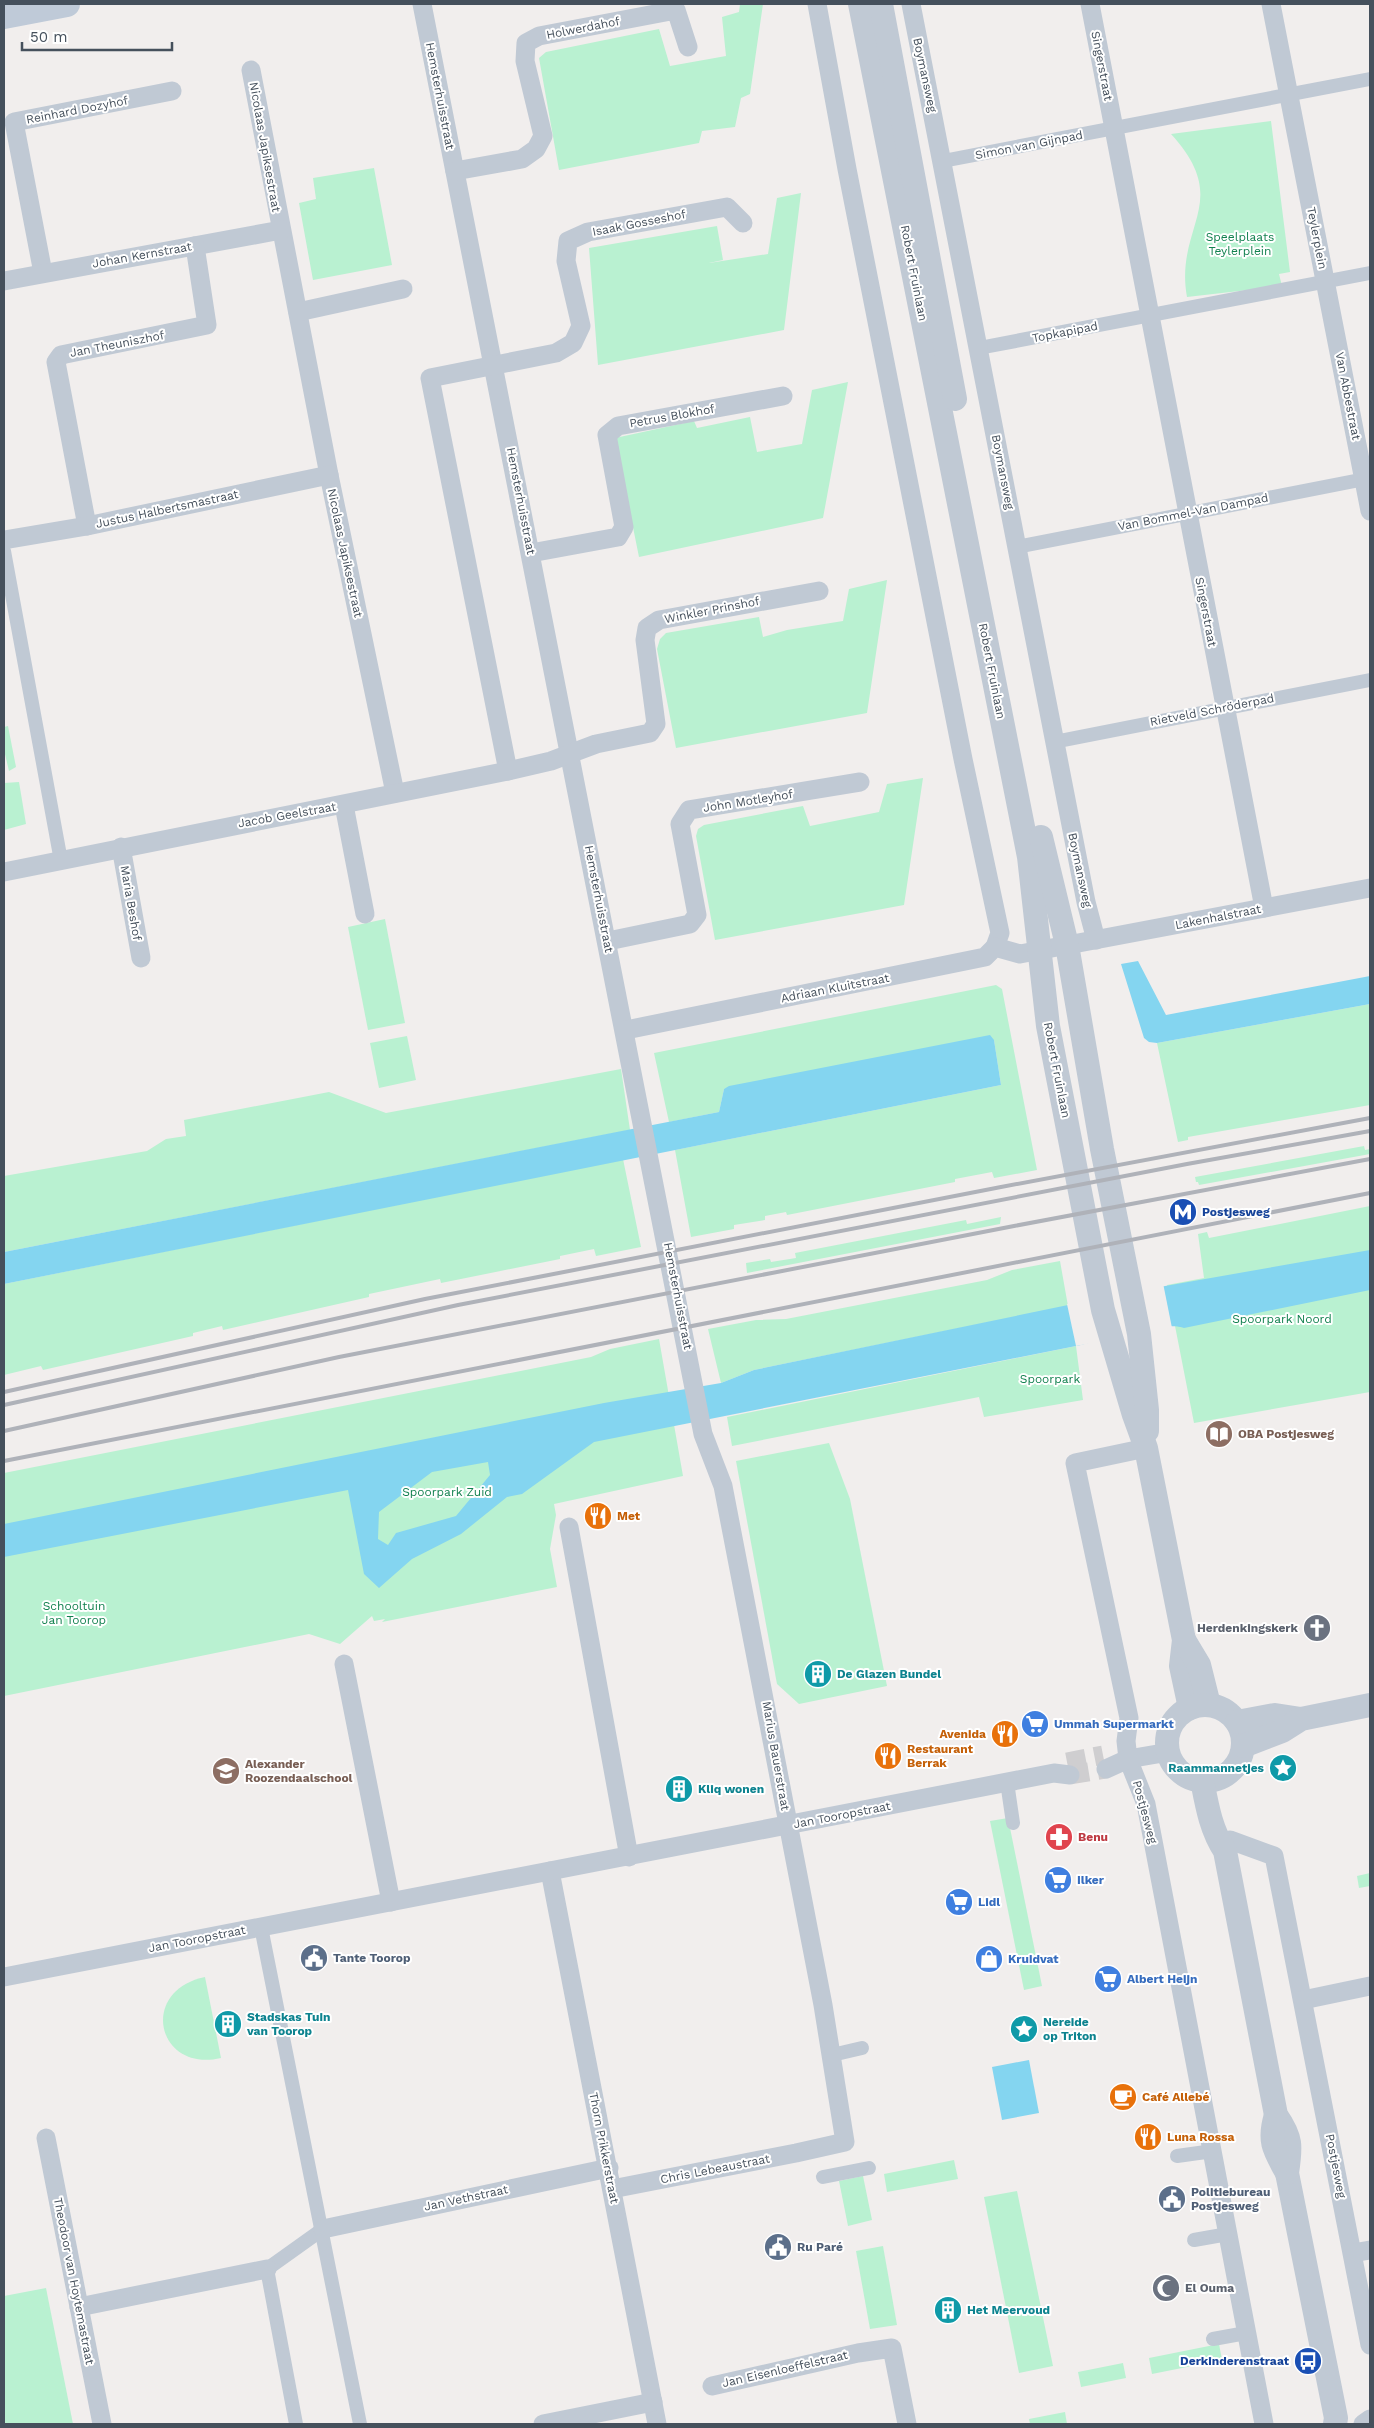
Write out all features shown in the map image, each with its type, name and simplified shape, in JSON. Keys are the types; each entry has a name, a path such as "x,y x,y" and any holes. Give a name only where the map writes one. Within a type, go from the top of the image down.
{"main road":[{"path":"4,16 67,4"}],"street":[{"name":"Hemsterhuisstraat","path":"422,4 626,1030 704,1434"},
{"path":"816,4 963,760 1000,933 995,947 1020,954 1040,950"},
{"name":"Robert Fruinlaan","path":"860,4 1029,856 1048,1026 1099,1290 1110,1340 1146,1448"},
{"name":"Robert Fruinlaan","path":"881,4 1046,865 1059,906 1067,944 1102,1149 1139,1334 1147,1410 1146,1448"},
{"name":"Boymansweg","path":"911,4 943,161 1054,742 1086,902 1096,940"},
{"name":"Singerstraat","path":"1090,4 1114,129"},
{"path":"1271,4 1289,96"},
{"name":"Holwerdahof","path":"455,171 522,159 536,149 543,136 525,61 526,43 539,36 676,10 688,47"},
{"name":"Nicolaas Japiksestraat","path":"251,70 280,230 395,794"},
{"path":"1150,315 1114,129 1370,79"},
{"name":"Reinhard Dozyhof","path":"43,273 14,122 172,91"},
{"name":"Teylerplein","path":"1150,315 1326,282 1289,96"},
{"name":"Simon van Gijnpad","path":"943,161 1114,129"},
{"name":"Isaak Gosseshof","path":"493,364 556,353 573,343 581,326 566,261 568,241 588,232 728,207 743,223"},
{"name":"Johan Kernstraat","path":"4,281 280,230"},
{"name":"Jan Theuniszhof","path":"87,526 56,362 61,355 207,326 195,246"},
{"path":"1326,282 1370,273"},
{"name":"Van Abbestraat","path":"1326,282 1367,478 1370,511"},
{"path":"298,312 404,289"},
{"name":"Singerstraat","path":"1150,315 1264,908"},
{"name":"Topkapipad","path":"979,348 1150,315"},
{"path":"493,364 430,378 508,771"},
{"name":"Petrus Blokhof","path":"531,553 618,537 624,527 606,435 618,426 783,396"},
{"name":"Justus Halbertsmastraat","path":"4,540 87,526 329,475"},
{"name":"Van Bommel-Van Dampad","path":"1016,547 1367,478"},
{"path":"4,551 61,861"},
{"name":"Winkler Prinshof","path":"570,754 596,744 650,733 656,724 645,640 647,628 659,620 819,591"},
{"name":"Rietveld Schröderpad","path":"1054,742 1370,680"},
{"name":"Jacob Geelstraat","path":"4,872 508,771 570,754"},
{"name":"John Motleyhof","path":"608,940 690,924 697,915 680,824 689,810 860,782"},
{"path":"344,805 365,914"},
{"name":"Maria Beshof","path":"120,848 141,958"},
{"name":"Lakenhalstraat","path":"1040,950 1370,888"},
{"name":"Adriaan Kluitstraat","path":"626,1030 985,958 995,947"},
{"name":"Marius Bauerstraat","path":"704,1434 723,1486 832,2055 845,2142 817,2148"},
{"path":"1146,1448 1184,1640 1181,1666 1199,1706"},
{"name":"Postjesweg","path":"1146,1448 1075,1463 1129,1718 1126,1741 1128,1759 1146,1804 1264,2424"},
{"path":"569,1527 629,1857"},
{"path":"344,1664 391,1902"},
{"path":"1243,1746 1282,1731 1301,1720 1370,1705"},
{"path":"1199,1706 1222,1708 1237,1722 1243,1737 1243,1746 1236,1765 1211,1779 1193,1778 1178,1768 1168,1752 1168,1734 1171,1726 1182,1712 1199,1706"},
{"path":"1237,1722 1274,1715 1301,1720"},
{"path":"1104,1762 1168,1752"},
{"name":"Jan Tooropstraat","path":"4,1977 629,1857 1064,1770"},
{"path":"1211,1779 1212,1826 1217,1839 1228,1846 1276,2115 1287,2130 1290,2138 1291,2147 1287,2173 1337,2422"},
{"path":"1007,1782 1014,1823"},
{"name":"Postjesweg","path":"1228,1846 1274,1856 1303,2000 1362,2251 1370,2346"},
{"name":"Thorn Prikkerstraat","path":"550,1871 609,2168 657,2424"},
{"path":"261,1927 360,2424"},
{"path":"1303,2000 1370,1986"},
{"path":"832,2055 862,2048"},
{"name":"Theodoor van Hoytemastraat","path":"46,2138 102,2424"},
{"name":"Chris Lebeaustraat","path":"612,2188 817,2148"},
{"path":"1177,2156 1213,2151"},
{"name":"Jan Vethstraat","path":"322,2228 609,2168"},
{"path":"823,2177 869,2168"},
{"path":"79,2307 266,2269 322,2228"},
{"path":"1194,2240 1228,2234"},
{"path":"266,2269 296,2424"},
{"path":"1213,2340 1246,2333"},
{"name":"Jan Eisenloeffelstraat","path":"712,2386 858,2353 892,2348 907,2424"},
{"path":"543,2424 652,2402"},
{"path":"1362,2424 1370,2419"}],"green space":[{"path":"740,4 763,4 750,94 741,98 735,127 702,131 699,143 559,170 539,58 546,52 659,29 670,66 726,56 722,17 739,12"},
{"name":"Speelplaats Teylerplein","path":"1271,121 1290,272 1279,274 1282,286 1187,297 1185,272 1200,197 1198,178 1189,158 1171,134"},
{"path":"374,168 392,265 313,280 299,203 316,199 313,178"},
{"path":"801,193 784,330 598,365 589,248 717,226 723,260 709,263 768,254 777,198"},
{"path":"848,382 823,518 639,557 615,438 694,421 697,428 750,417 757,452 802,444 812,390"},
{"path":"887,580 867,713 676,748 657,649 660,639 666,633 759,617 763,637 787,630 843,621 849,589"},
{"path":"8,726 16,767 9,771 4,750 4,727"},
{"path":"923,778 904,905 715,940 696,836 698,829 704,825 803,806 810,826 879,812 887,784"},
{"path":"19,782 26,824 4,830 4,783"},
{"path":"385,919 405,1023 368,1030 348,927"},
{"path":"996,985 1002,989 1037,1170 994,1178 992,1172 955,1179 955,1182 787,1215 786,1212 765,1216 765,1220 734,1225 734,1229 691,1237 675,1150 1001,1085 994,1040 724,1089 719,1112 669,1122 654,1053"},
{"path":"1370,1004 1370,1105 1188,1137 1188,1140 1178,1142 1157,1043"},
{"path":"407,1036 416,1080 379,1088 370,1043"},
{"path":"621,1069 630,1130 4,1252 4,1176 147,1151 166,1139 186,1136 184,1120 329,1092 386,1113"},
{"path":"1364,1146 1365,1150 1370,1149 1370,1154 1199,1185 1195,1177"},
{"path":"623,1159 641,1247 596,1256 594,1249 560,1256 560,1259 441,1283 440,1279 369,1294 369,1297 223,1330 222,1326 193,1333 193,1336 43,1370 41,1366 4,1375 4,1284"},
{"name":"Spoorpark Noord","path":"1370,1206 1370,1392 1194,1423 1167,1285 1204,1278 1198,1234 1207,1232 1209,1238"},
{"path":"1001,1217 1000,1224 747,1273 746,1263 770,1259 771,1262 796,1258 795,1253 966,1220 967,1224"},
{"path":"1060,1261 1068,1306 754,1370 721,1383 708,1329 756,1320 786,1319 987,1280 1012,1270"},
{"name":"Spoorpark Zuid","path":"659,1339 683,1476 554,1504 556,1515 550,1549 557,1587 382,1622 385,1619 374,1621 372,1616 340,1644 309,1634 4,1696 4,1473 591,1357 610,1349"},
{"name":"Spoorpark","path":"1076,1346 1083,1400 984,1417 979,1397 732,1446 727,1417"},
{"path":"829,1443 850,1499 887,1686 799,1704 777,1684 736,1461"},
{"path":"1008,1818 1042,1986 1024,1990 990,1821"},
{"path":"1370,1873 1370,1886 1359,1888 1357,1876"},
{"path":"205,1977 221,2058 199,2059 182,2054 170,2043 164,2028 164,2013 170,1998 184,1985"},
{"path":"954,2160 958,2179 887,2192 884,2174"},
{"path":"863,2176 872,2220 848,2226 839,2181"},
{"path":"1017,2191 1053,2366 1019,2373 984,2197"},
{"path":"883,2246 897,2325 870,2329 856,2251"},
{"path":"46,2288 73,2424 4,2424 4,2296"},
{"path":"1219,2344 1222,2360 1152,2374 1149,2358"},
{"path":"1123,2363 1126,2378 1081,2387 1078,2372"},
{"path":"1065,2412 1067,2424 1030,2424 1029,2419"}],"water":[{"path":"1138,961 1166,1015 1370,976 1370,1004 1157,1043 1149,1042 1144,1038 1121,964"},
{"path":"990,1035 994,1040 1001,1085 4,1284 4,1252 719,1112 724,1089 729,1086"},
{"path":"1370,1250 1370,1290 1184,1328 1175,1326 1148,1329 1076,1346 594,1442 522,1494 507,1497 461,1534 412,1559 379,1588 364,1574 348,1490 4,1557 4,1524 604,1403 721,1383 754,1370 1131,1292","holes":["488,1462 490,1475 456,1516 396,1533 388,1545 378,1539 379,1512 432,1472"]},
{"path":"1029,2060 1039,2113 1002,2120 992,2067"}],"pier":[{"path":"1163,1283 1172,1328 1076,1346 1067,1304"}],"tunnel":[{"path":"1067,1762 1103,1755"},
{"path":"1070,1775 1106,1769"}],"railway":[{"path":"4,1392 425,1299 1001,1187 1370,1118"},
{"path":"4,1405 458,1305 1187,1164 1370,1131"},
{"path":"4,1431 339,1357 1370,1159"},
{"path":"4,1461 1370,1193"}],"place":[{"name":"Postjesweg","path":"1183,1212"},
{"name":"OBA Postjesweg","path":"1219,1434"},
{"name":"Met","path":"598,1516"},
{"name":"Herdenkingskerk","path":"1317,1628"},
{"name":"De Glazen Bundel","path":"818,1674"},
{"name":"Ummah Supermarkt","path":"1035,1724"},
{"name":"Avenida","path":"1005,1734"},
{"name":"Restaurant Berrak","path":"888,1756"},
{"name":"Raammannetjes","path":"1283,1768"},
{"name":"Alexander Roozendaalschool","path":"226,1771"},
{"name":"Kliq wonen","path":"679,1789"},
{"name":"Benu","path":"1059,1837"},
{"name":"Ilker","path":"1058,1880"},
{"name":"Lidl","path":"959,1902"},
{"name":"Tante Toorop","path":"314,1958"},
{"name":"Kruidvat","path":"989,1959"},
{"name":"Albert Heijn","path":"1108,1979"},
{"name":"Stadskas Tuin van Toorop","path":"228,2024"},
{"name":"Nereide op Triton","path":"1024,2029"},
{"name":"Café Allebé","path":"1123,2097"},
{"name":"Luna Rossa","path":"1148,2137"},
{"name":"Politiebureau Postjesweg","path":"1172,2199"},
{"name":"Ru Paré","path":"778,2247"},
{"name":"El Ouma","path":"1166,2288"},
{"name":"Het Meervoud","path":"948,2310"},
{"name":"Derkinderenstraat","path":"1308,2361"}],"park label":[{"name":"Schooltuin Jan Toorop","path":"74,1613"}]}
